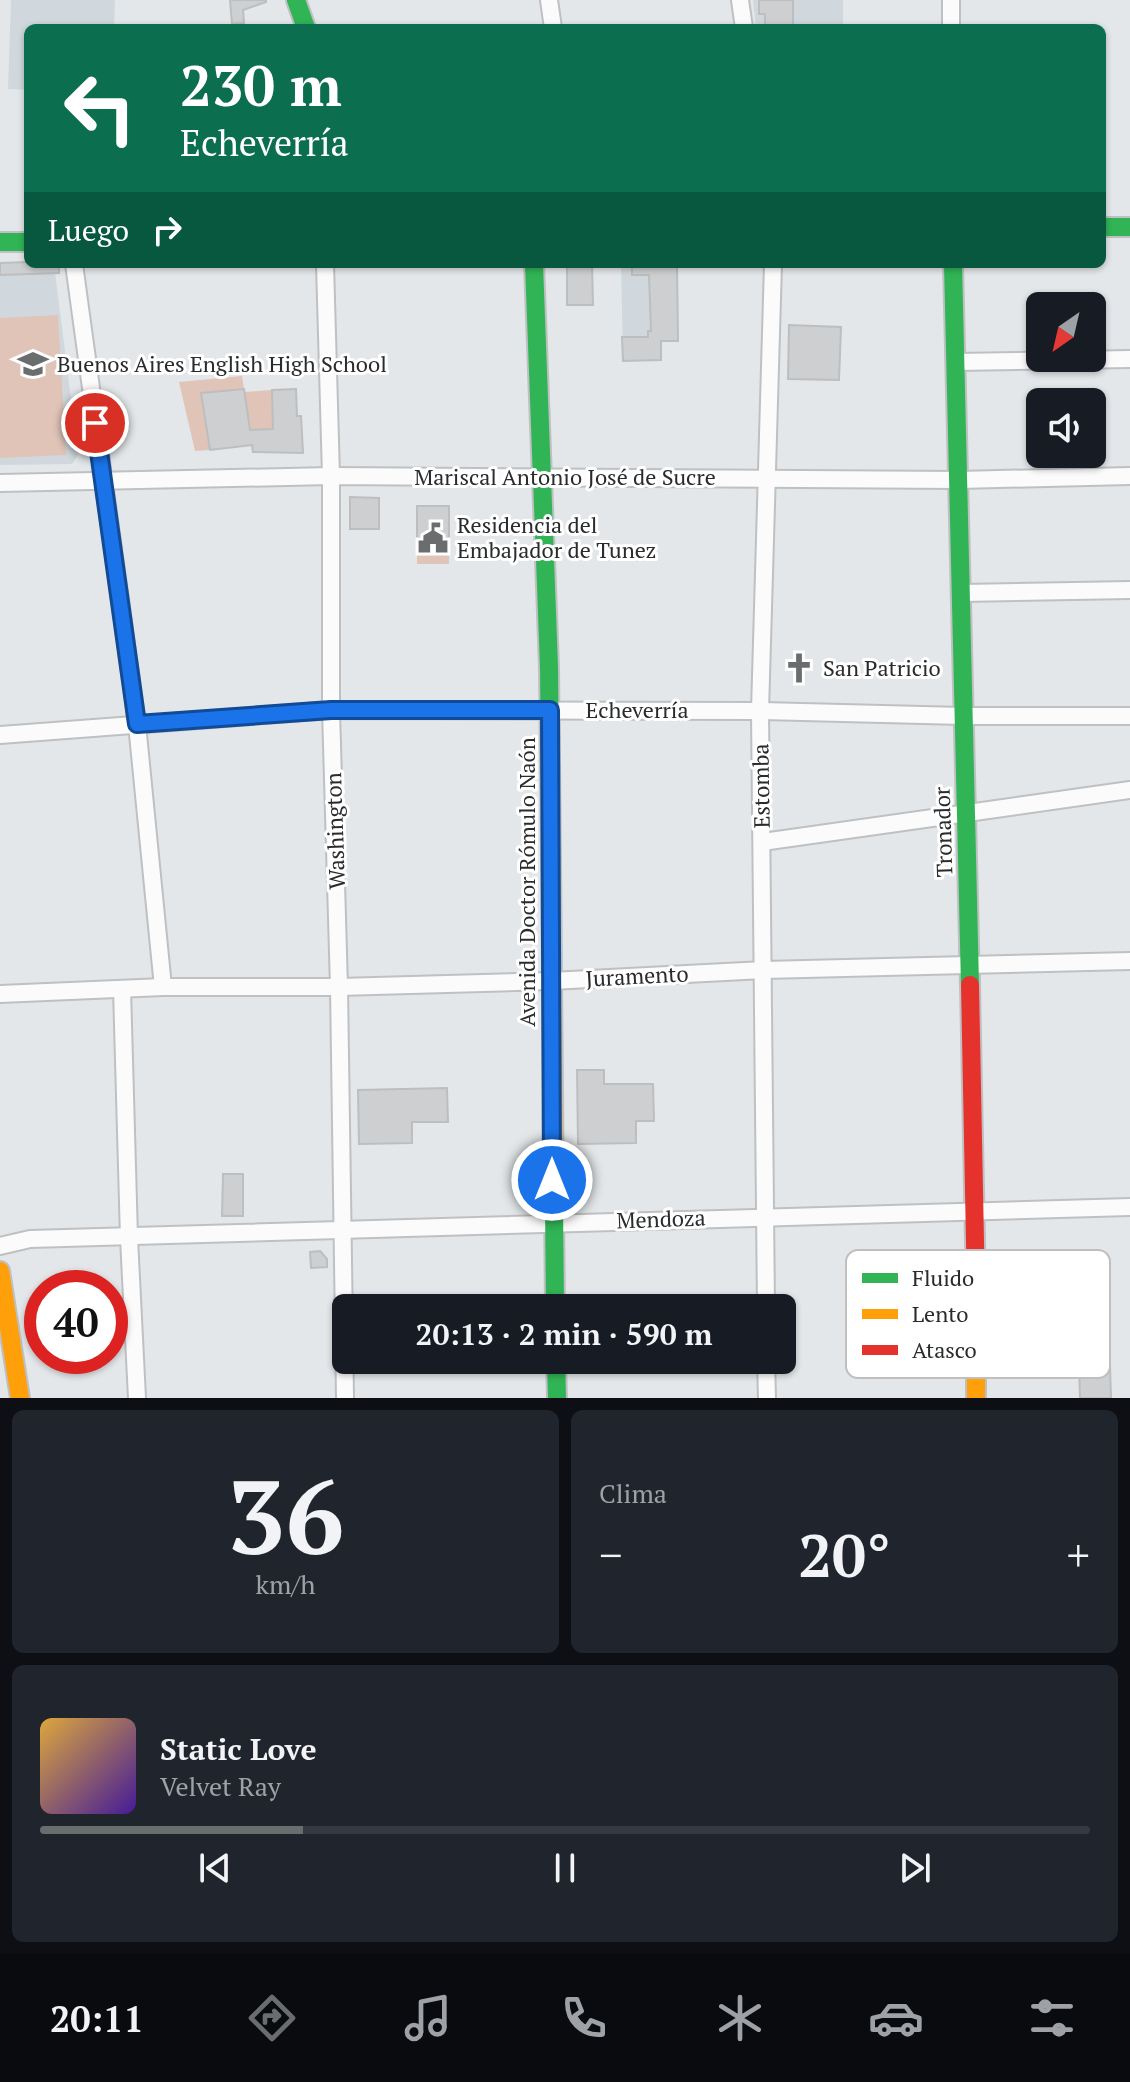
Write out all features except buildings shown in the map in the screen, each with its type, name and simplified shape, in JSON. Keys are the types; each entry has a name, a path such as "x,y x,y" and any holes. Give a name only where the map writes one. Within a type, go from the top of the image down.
{"street":[{"path":"296,0 305,24"},
{"path":"549,0 552,24"},
{"path":"740,0 743,24"},
{"path":"951,0 951,24"},
{"path":"1106,227 1130,227"},
{"path":"0,242 24,242"},
{"path":"75,268 137,724 163,987"},
{"name":"Washington","path":"325,268 345,1398"},
{"name":"Avenida Doctor Rómulo Naón","path":"534,268 550,710 555,1294"},
{"name":"Estomba","path":"766,1294 760,711 773,268"},
{"name":"Tronador","path":"953,268 976,1250"},
{"path":"956,362 1130,359"},
{"name":"Mariscal Antonio José de Sucre","path":"0,483 331,476 959,480 1130,476"},
{"path":"961,593 1130,590"},
{"name":"Echeverría","path":"0,735 331,710 1130,716"},
{"path":"762,842 1130,790"},
{"name":"Juramento","path":"0,994 163,987 339,987 551,981 764,970 1130,961"},
{"path":"122,989 137,1398"},
{"name":"Mendoza","path":"0,1246 30,1239 1130,1207"},
{"path":"0,1271 20,1398"},
{"path":"556,1374 557,1398"},
{"path":"766,1374 767,1398"}],"shaded area":[{"path":"11,0 115,0 114,24 24,24 24,90 8,89"},
{"path":"753,0 843,0 843,24 756,24"},
{"name":"Buenos Aires English High School","path":"24,262 24,268 55,268 78,455 72,464 0,465 0,263"},
{"path":"621,268 677,268 678,341 661,342 661,360 623,361"},
{"name":"Buenos Aires English High School","path":"58,315 66,455 0,458 0,318"},
{"path":"242,376 244,389 201,394 210,450 195,451 179,382"},
{"path":"272,390 273,429 250,433 244,392"},
{"path":"417,538 449,538 449,564 417,564"}],"traffic: fast":[{"path":"296,0 305,24"},
{"path":"1106,227 1130,227"},
{"path":"0,242 24,242"},
{"path":"534,268 549,667 551,860"},
{"path":"953,268 970,985"},
{"path":"554,1206 555,1294"},
{"path":"556,1374 557,1398"}],"traffic: slow":[{"path":"551,860 554,1206"},
{"path":"0,1271 20,1398"},
{"path":"976,1378 976,1398"}],"traffic: jam":[{"path":"970,985 975,1250"}],"place":[{"name":"Buenos Aires English High School","path":"33,364"},
{"name":"Residencia del Embajador de Tunez","path":"433,538"},
{"name":"San Patricio","path":"799,668"}],"route":[{"path":"95,423 137,724 331,710 550,710 552,1180"}]}
